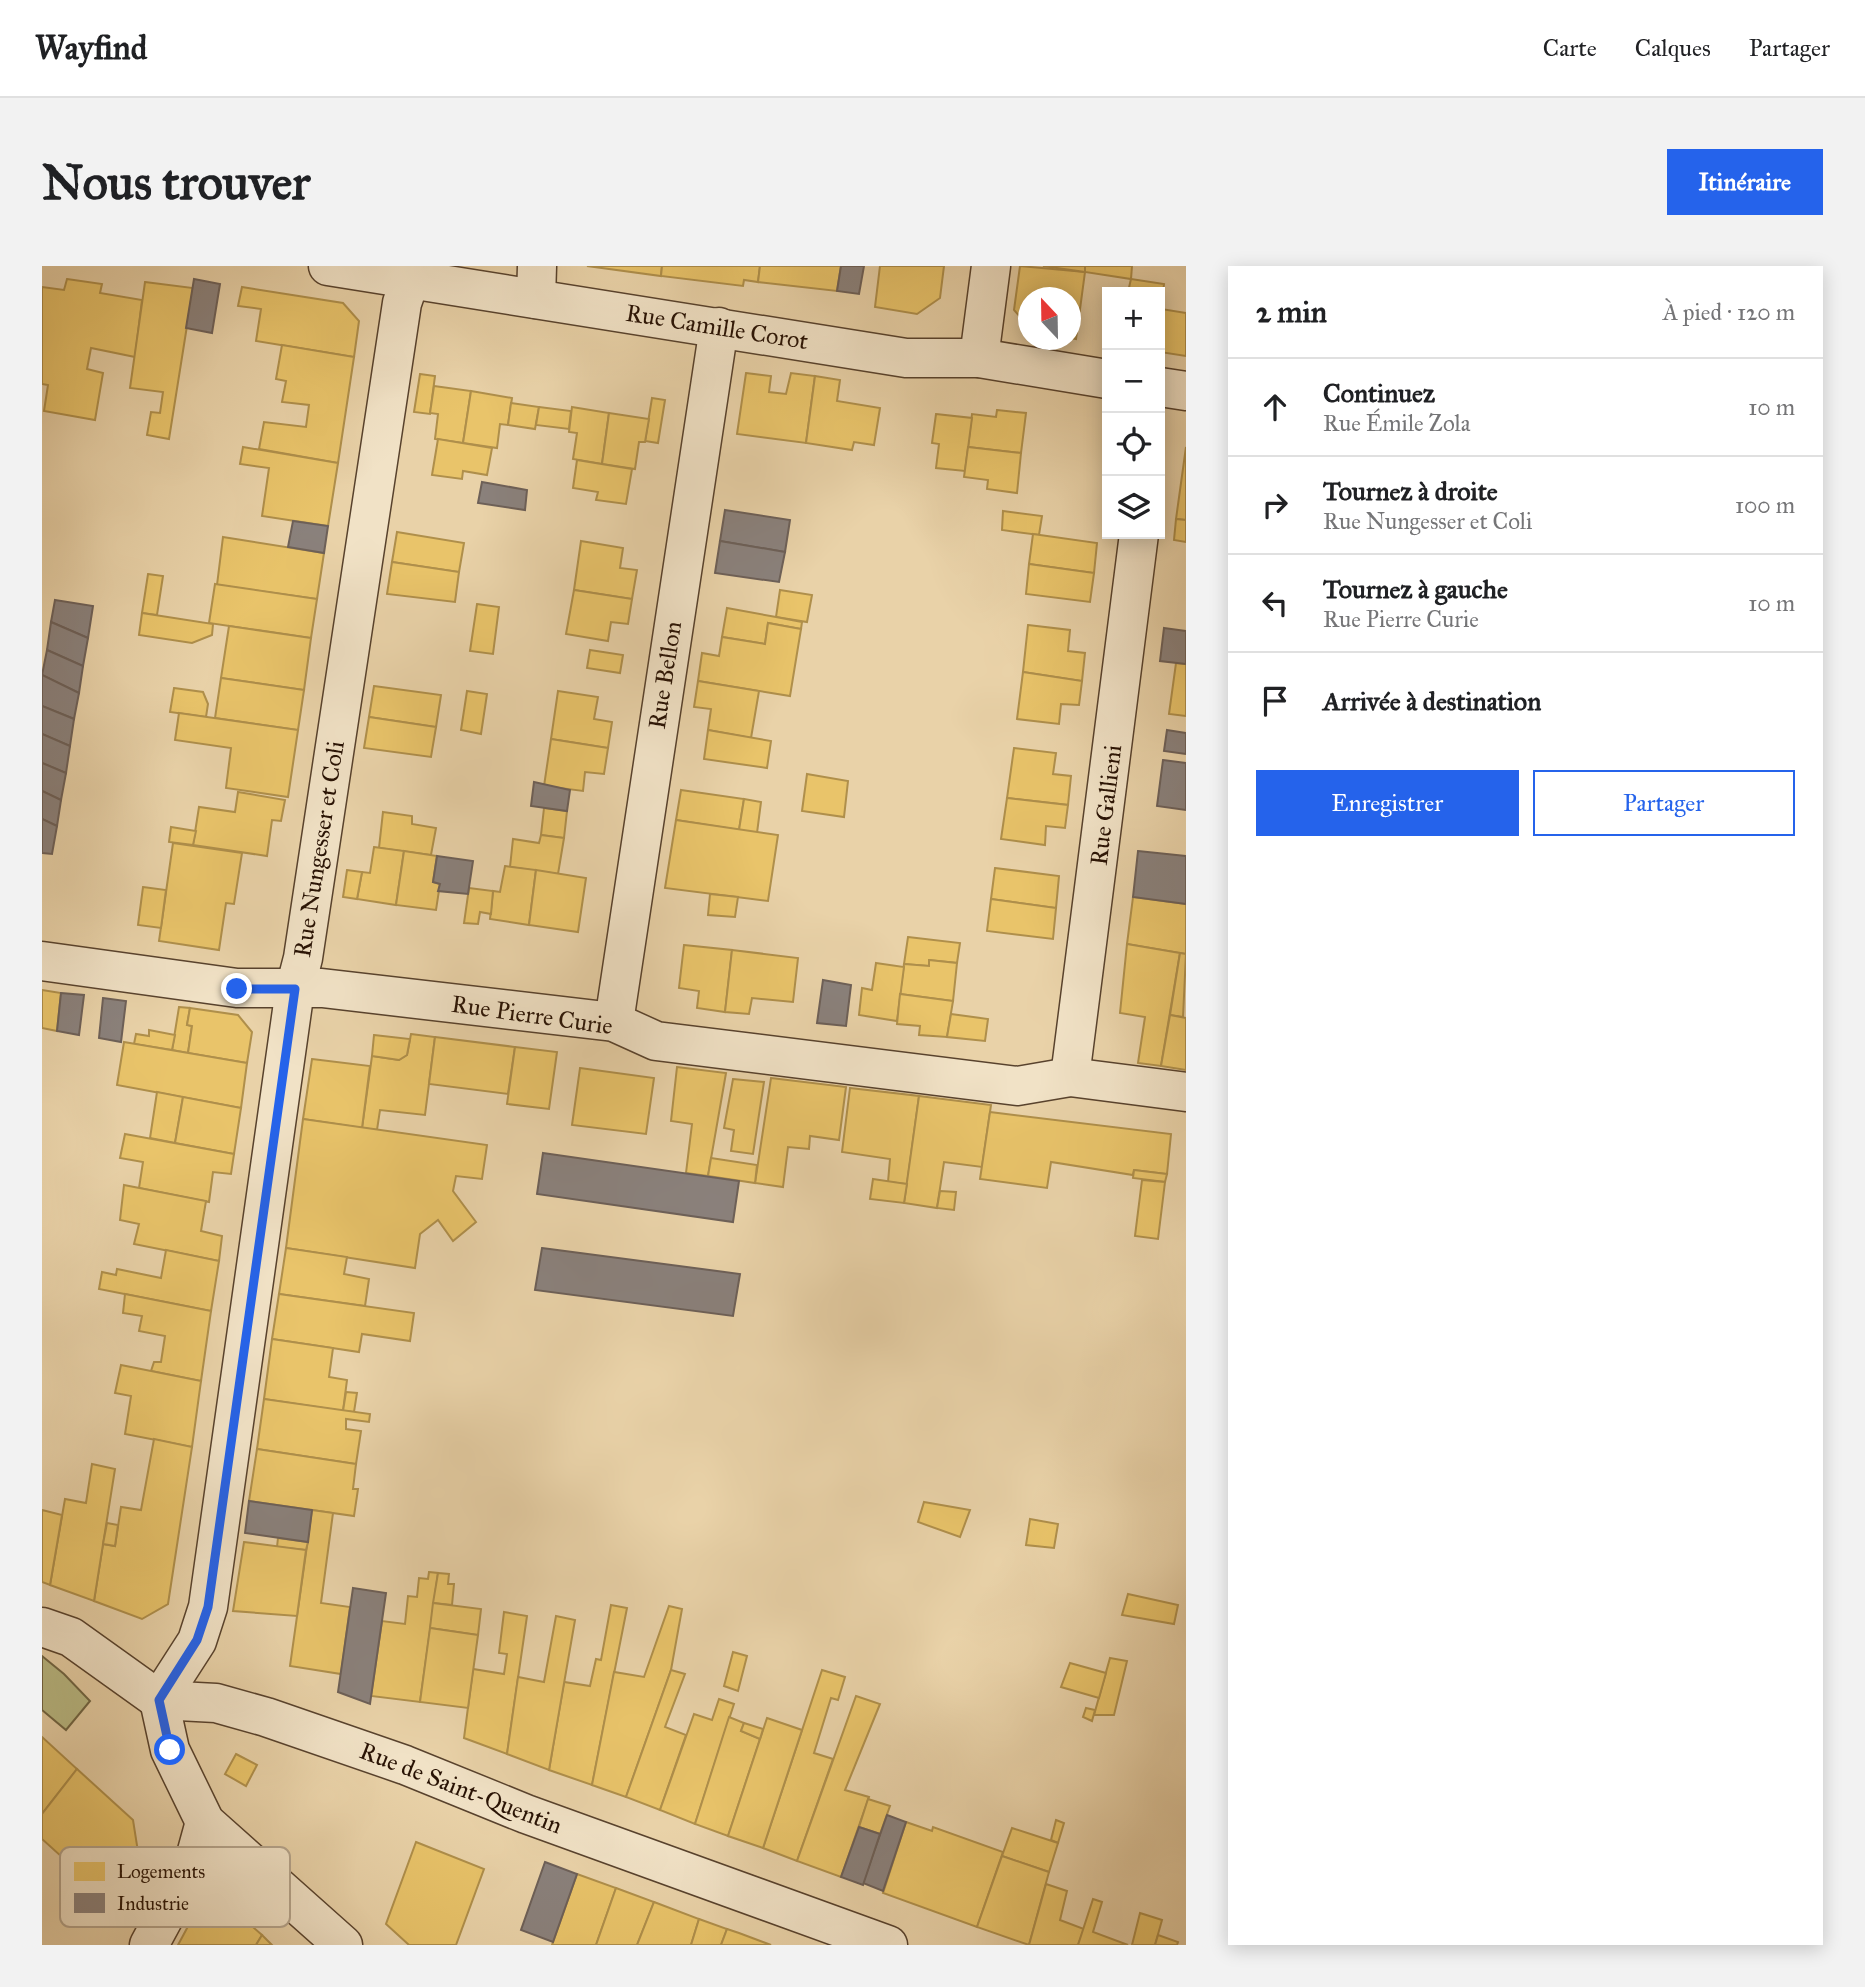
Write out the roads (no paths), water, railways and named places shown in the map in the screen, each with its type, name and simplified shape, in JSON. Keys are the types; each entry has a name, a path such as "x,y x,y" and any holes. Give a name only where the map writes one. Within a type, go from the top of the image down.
{"street":[{"name":"Rue Camille Corot","path":"328,266 410,280 537,283 719,327 906,358 979,358 1102,378"},
{"path":"979,358 991,266"},
{"name":"Rue Nungesser et Coli","path":"159,1700 197,1640 208,1607 295,989 303,958 402,303 410,280"},
{"name":"Rue Bellon","path":"614,1022 719,327"},
{"path":"1165,388 1186,391"},
{"name":"Rue Gallieni","path":"1070,1077 1138,539"},
{"name":"Rue Pierre Curie","path":"42,961 237,989 322,988 614,1022 656,1041 1017,1086 1070,1077 1186,1092"},
{"path":"42,1627 71,1637 159,1700 170,1750 205,1822 233,1847"},
{"name":"Rue de Saint-Quentin","path":"159,1700 216,1703 266,1717 405,1765 526,1814 888,1945"},
{"path":"198,1847 205,1822"},
{"path":"290,1898 343,1945"},
{"path":"149,1945 159,1927"}]}
